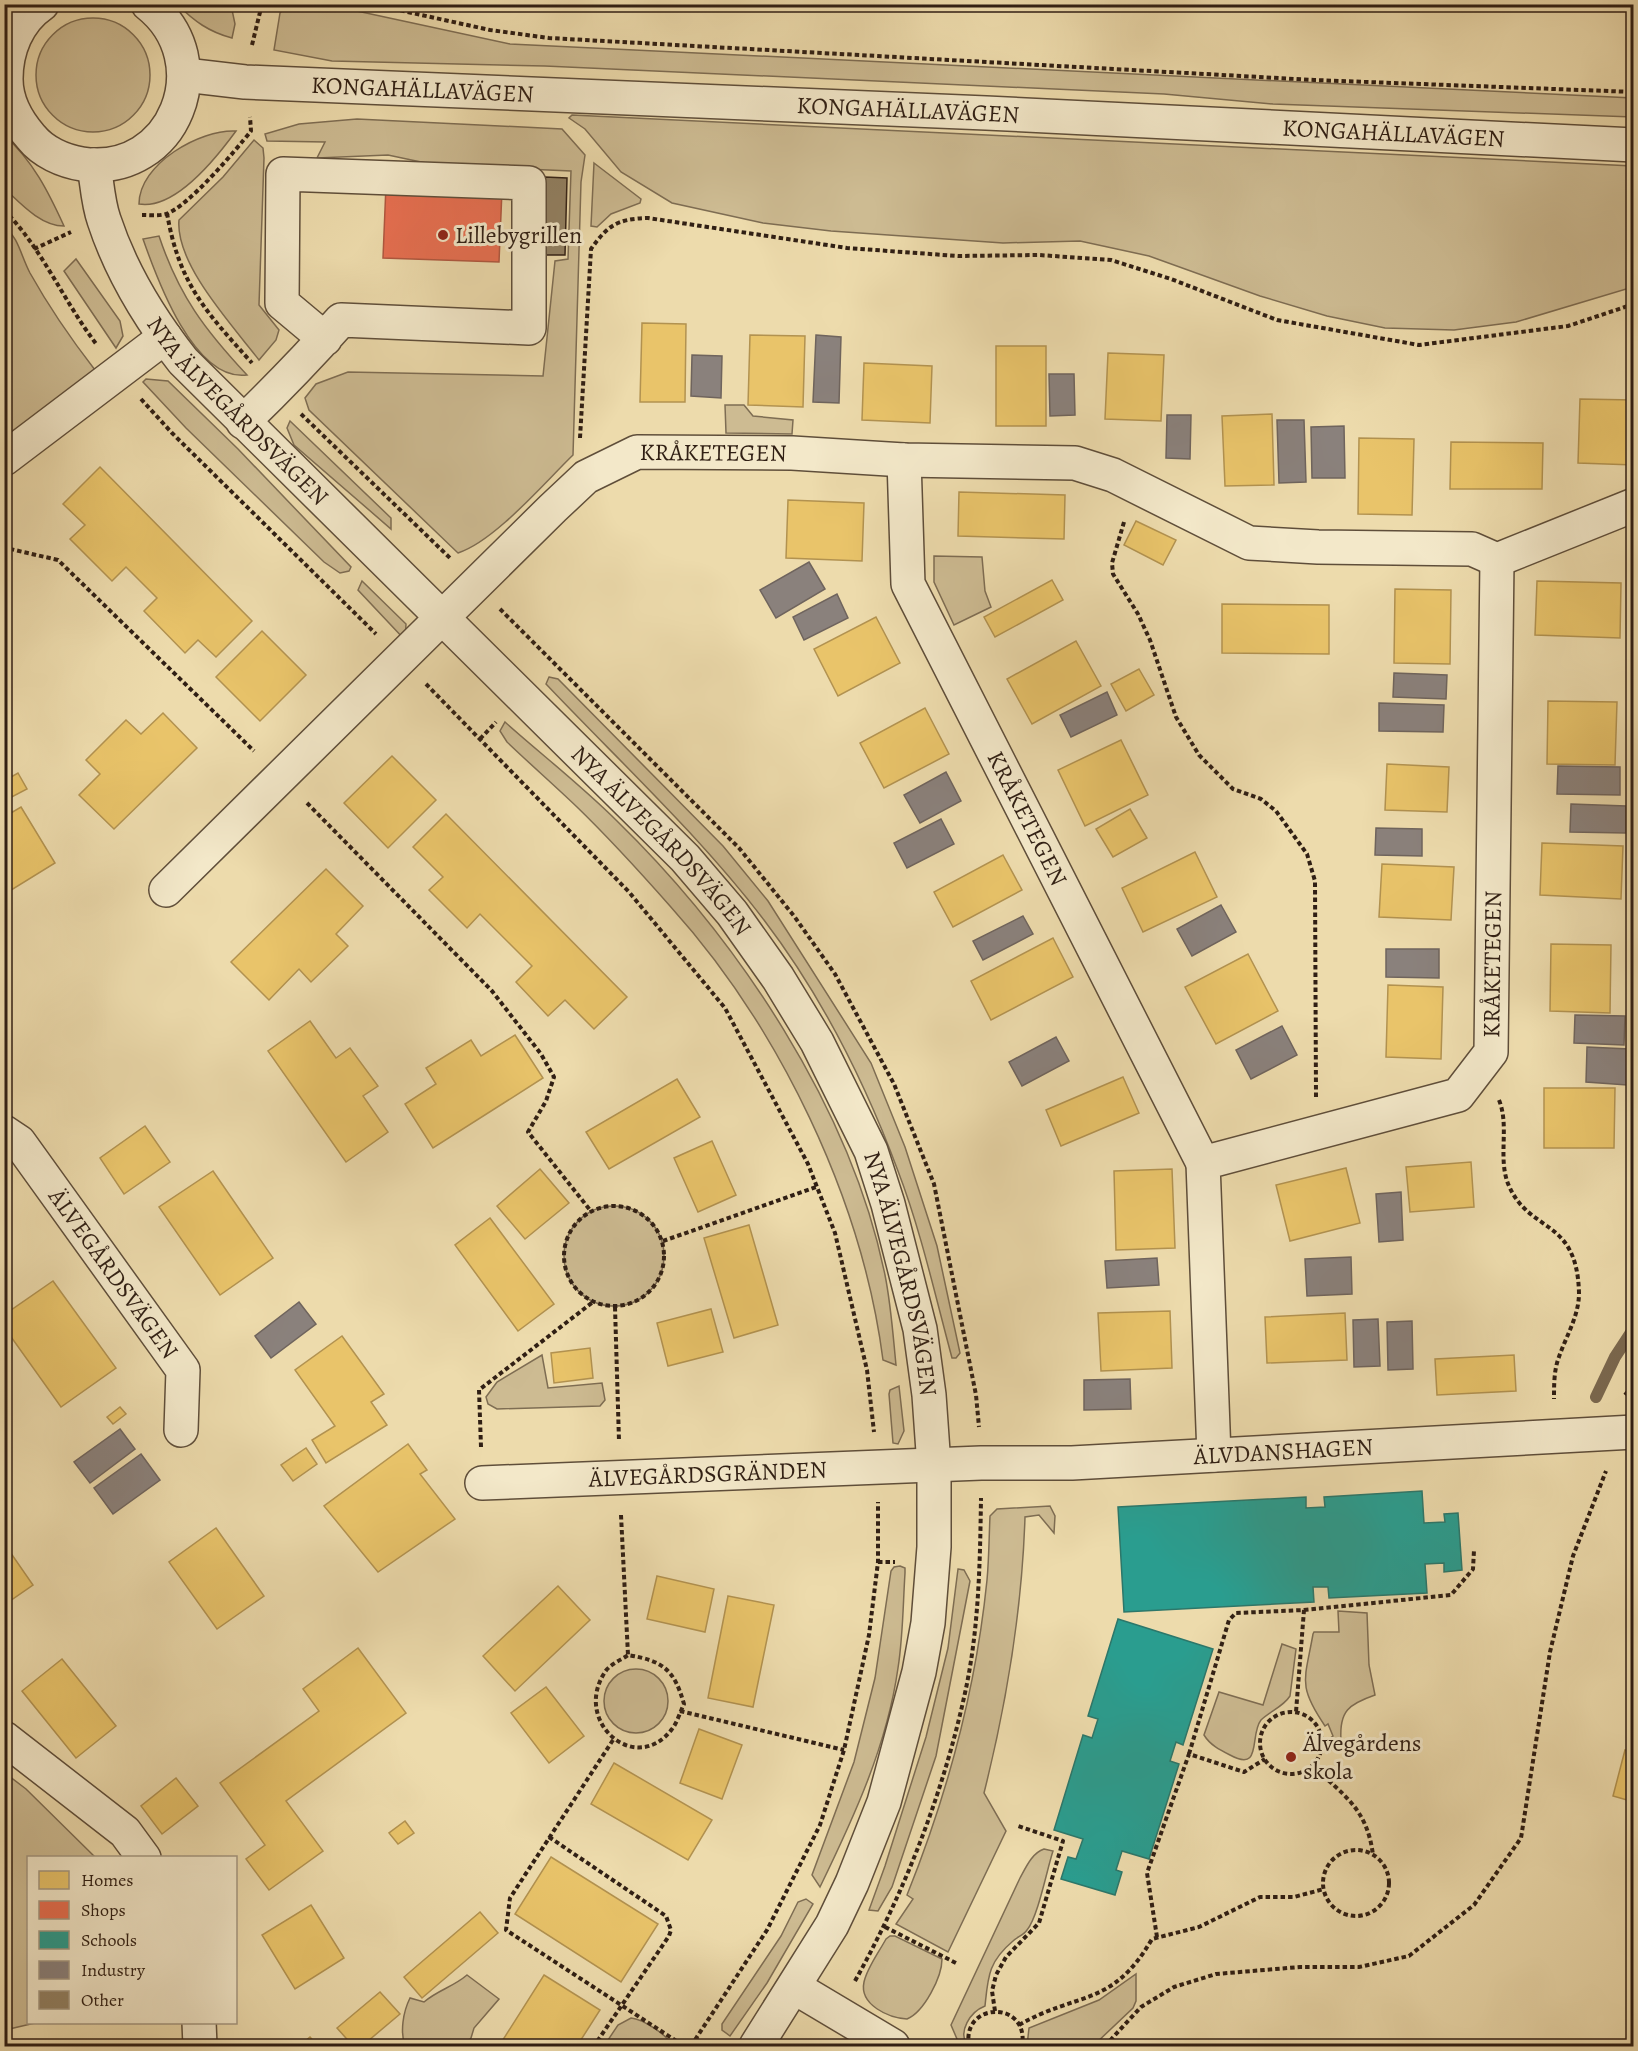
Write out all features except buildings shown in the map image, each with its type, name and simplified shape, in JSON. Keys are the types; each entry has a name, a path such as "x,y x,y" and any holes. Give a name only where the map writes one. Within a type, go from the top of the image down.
{"street":[{"path":"42,4 21,25 11,44 5,66 6,87 12,107 21,126 35,142 53,154 72,162 94,165 129,159 159,139 178,110 185,75 182,52 172,31 148,4"},
{"name":"KONGAHÄLLAVÄGEN","path":"185,75 245,82 951,112 1634,145"},
{"name":"NYA ÄLVEGÅRDSVÄGEN","path":"94,165 103,218 123,270 183,362 685,858 732,913 778,978 817,1042 871,1151 888,1204 920,1329 929,1395 934,1466 934,1547 928,1623 919,1672 884,1802 852,1883 832,1925 756,2046"},
{"path":"243,422 277,390 325,339 341,320 529,328 529,183 283,174 282,303 325,339"},
{"path":"4,459 165,337"},
{"name":"KRÅKETEGEN","path":"442,620 586,477 637,452 792,453 904,460 1074,463 1113,475 1249,543 1318,548 1472,549 1497,560 1491,1052 1458,1095 1203,1163"},
{"name":"KRÅKETEGEN","path":"904,460 908,584 1203,1163 1214,1455"},
{"path":"1497,560 1634,505"},
{"path":"166,890 442,620"},
{"name":"ÄLVEGÅRDSVÄGEN","path":"4,1132 19,1142 183,1370 181,1430"},
{"name":"ÄLVDANSHAGEN","path":"934,1466 981,1463 1072,1463 1625,1432"},
{"name":"ÄLVEGÅRDSGRÄNDEN","path":"482,1483 934,1466"},
{"path":"4,1738 125,1832 143,1856"},
{"path":"794,1987 893,2046"},
{"path":"199,2024 200,2046"}],"path":[{"path":"371,4 490,30 549,38 1314,80 1634,92"},
{"path":"4,210 18,224 76,319 118,373 172,434 402,660 629,892 725,1008 808,1164 835,1233 867,1370 878,1469 876,1573 868,1635 844,1750 820,1825 767,1930 691,2046"},
{"path":"167,213 171,240 182,273 205,310 277,390 740,848 794,916 835,974 894,1084 934,1184 976,1395 981,1463 979,1596 965,1692 931,1814 885,1927 837,2012"},
{"path":"586,477 580,436 591,249 606,229 627,219 648,218 847,248 958,256 1039,255 1111,260 1171,279 1277,321 1419,345 1568,326 1634,304"},
{"path":"1136,487 1116,546 1113,574 1150,640 1176,717 1199,755 1233,789 1261,799 1276,811 1307,854 1315,881 1318,987 1315,1133"},
{"path":"4,545 6,549 58,560 281,777 492,991 541,1054 554,1077 546,1101 528,1132 590,1210"},
{"path":"1475,1074 1497,1093 1502,1106 1504,1170 1510,1188 1521,1203 1568,1244 1575,1260 1579,1296 1554,1378 1557,1435"},
{"path":"663,1241 816,1187"},
{"path":"619,1204 646,1216 663,1241 664,1264 655,1286 638,1301 615,1307 593,1302 571,1284 562,1257 569,1230 590,1210 619,1204"},
{"path":"482,1483 479,1390 593,1302"},
{"path":"615,1307 628,1655"},
{"path":"1105,2046 1141,2007 1174,1987 1216,1974 1300,1967 1359,1967 1409,1956 1474,1905 1521,1838 1534,1768 1550,1652 1573,1556 1625,1432 1619,1405 1634,1384"},
{"path":"1157,1937 1147,1873 1189,1754 1229,1620 1236,1613 1304,1610 1452,1595 1473,1569 1474,1550"},
{"path":"1296,1712 1304,1610"},
{"path":"628,1655 655,1660 676,1678 684,1704 672,1730 653,1745 634,1747 613,1740 599,1720 594,1697 606,1670 628,1655"},
{"path":"680,1711 844,1750"},
{"path":"1296,1712 1311,1720 1321,1734 1321,1752 1312,1765 1301,1772 1290,1774 1278,1771 1265,1759 1260,1742 1265,1726 1278,1714 1296,1712"},
{"path":"613,1740 510,1898 506,1930 684,2046"},
{"path":"1189,1754 1244,1772 1265,1759"},
{"path":"1312,1765 1362,1815 1370,1832 1373,1855"},
{"path":"995,2011 992,1991 996,1975 1006,1957 1040,1923 1064,1840 1018,1826"},
{"path":"549,1837 666,1916 670,1921 669,1936 594,2046"},
{"path":"1355,1850 1373,1855 1382,1863 1389,1881 1385,1899 1371,1912 1353,1916 1331,1905 1323,1888 1326,1870 1338,1856 1355,1850"},
{"path":"1019,2025 1094,1997 1117,1983 1138,1962 1152,1939 1198,1927 1260,1897 1294,1897 1323,1888"},
{"path":"885,1927 956,1963"},
{"path":"969,2046 968,2035 974,2022 981,2015 995,2011 1009,2015 1019,2025 1022,2046"},
{"path":"696,2039 707,2046"},
{"path":"329,2041 334,2046"}],"shaded area":[{"path":"313,4 343,8 510,44 1633,98 1633,117 1273,104 1164,94 545,66 332,61 274,50 280,13 286,5"},
{"path":"178,5 231,5 235,24 232,38 202,25"},
{"path":"93,18 115,22 134,34 146,53 150,75 146,97 134,116 115,128 93,132 71,128 52,116 40,97 36,75 40,53 52,34 71,22"},
{"path":"572,115 1633,166 1633,287 1516,322 1454,330 1385,328 1327,316 1260,296 1149,256 1080,241 1003,243 831,231 763,223 672,203 621,172 585,129 569,118"},
{"path":"357,119 562,129 585,155 581,182 573,455 488,537 458,553 309,410 305,398 316,384 348,372 543,376 555,261 568,259 571,171 435,165 388,155 317,158 325,142 267,141 265,134 299,124"},
{"path":"236,131 194,180 181,190 153,204 139,204 142,189 149,175 174,152 206,136"},
{"path":"4,135 39,177 64,226 39,218 5,189"},
{"path":"254,140 263,148 264,158 259,305 279,330 276,340 259,360 221,312 196,275 186,256 180,237 179,220 223,177"},
{"path":"594,163 641,199 640,203 611,214 597,227 591,226"},
{"path":"4,225 16,242 30,273 45,298 95,370 4,438"},
{"path":"159,236 175,277 195,311 218,343 247,375 228,373 210,362 194,346 180,325 143,239"},
{"path":"76,259 120,321 123,336 116,348 64,271"},
{"path":"146,379 168,381 238,449 351,567 349,571 340,573 324,562 186,428 143,382"},
{"path":"725,405 744,405 753,416 793,420 792,434 726,433"},
{"path":"290,421 391,518 391,529 294,445 287,428"},
{"path":"934,556 982,557 985,591 991,607 954,625 934,582"},
{"path":"362,581 406,624 405,640 358,590"},
{"path":"549,677 558,679 723,846 768,901 871,1063 905,1147 937,1246 960,1353 956,1358 952,1358 921,1240 898,1171 856,1072 823,1009 785,949 739,889 686,828 546,684"},
{"path":"505,722 604,808 662,868 705,918 746,972 784,1030 817,1089 846,1150 869,1212 887,1286 896,1365 883,1360 872,1299 856,1238 835,1177 810,1118 780,1060 746,1005 710,954 613,843 507,742 500,731"},
{"path":"614,1206 633,1210 650,1220 660,1237 664,1256 660,1275 650,1292 633,1302 614,1306 595,1302 578,1292 568,1275 564,1256 568,1237 578,1220 595,1210"},
{"path":"542,1355 548,1388 602,1383 605,1400 600,1406 497,1409 488,1404 486,1397 497,1382"},
{"path":"899,1386 904,1431 898,1444 893,1443 889,1394 890,1390"},
{"path":"1050,1506 1055,1516 1054,1533 1039,1515 1025,1517 1021,1587 1012,1656 1000,1724 984,1793 1006,1831 948,1952 896,1924 913,1899 907,1895 935,1818 968,1701 988,1572 990,1516 997,1509"},
{"path":"894,1567 905,1568 901,1644 893,1697 868,1780 820,1887 812,1875 854,1762 875,1678 891,1571"},
{"path":"958,1569 964,1570 970,1581 936,1756 892,1887 878,1911 869,1910 926,1737 948,1648"},
{"path":"1338,1611 1367,1613 1369,1665 1375,1695 1358,1702 1348,1710 1342,1722 1341,1740 1329,1752 1329,1739 1333,1736 1328,1724 1325,1726 1310,1701 1306,1673 1314,1632 1339,1632"},
{"path":"1282,1644 1296,1649 1290,1696 1261,1720 1251,1756 1247,1759 1240,1759 1230,1755 1209,1742 1204,1735 1219,1692 1263,1705"},
{"path":"630,1669 642,1669 659,1678 666,1689 668,1701 666,1713 659,1724 642,1733 630,1733 618,1728 609,1719 604,1707 604,1695 609,1683 618,1674"},
{"path":"5,1773 26,1789 94,1856 27,1856 27,2024 31,2024 5,2030"},
{"path":"1044,1849 1053,1851 1035,1915 1026,1932 998,1956 991,1970 985,2006 970,2017 964,2034 967,2046 960,2046 951,2025 1020,1878 1033,1857"},
{"path":"806,1899 813,1904 767,1983 730,2036 722,2030 722,2024 781,1936 798,1902"},
{"path":"890,1936 895,1936 942,1959 939,1975 926,2002 907,2019 892,2016 877,2009 866,1997 864,1990 868,1971"},
{"path":"1136,1974 1136,2001 1133,2008 1093,2046 1027,2046 1029,2028 1099,2000"},
{"path":"467,1975 499,1999 474,2028 465,2046 405,2046 403,2022 410,1998 424,2002"},
{"path":"631,2018 642,2021 655,2029 672,2046 604,2046 618,2025"}],"waterway":[{"path":"1596,1397 1615,1357 1634,1328"}],"place":[{"name":"Lillebygrillen","path":"443,235"},
{"name":"Älvegårdens skola","path":"1291,1757"}]}
